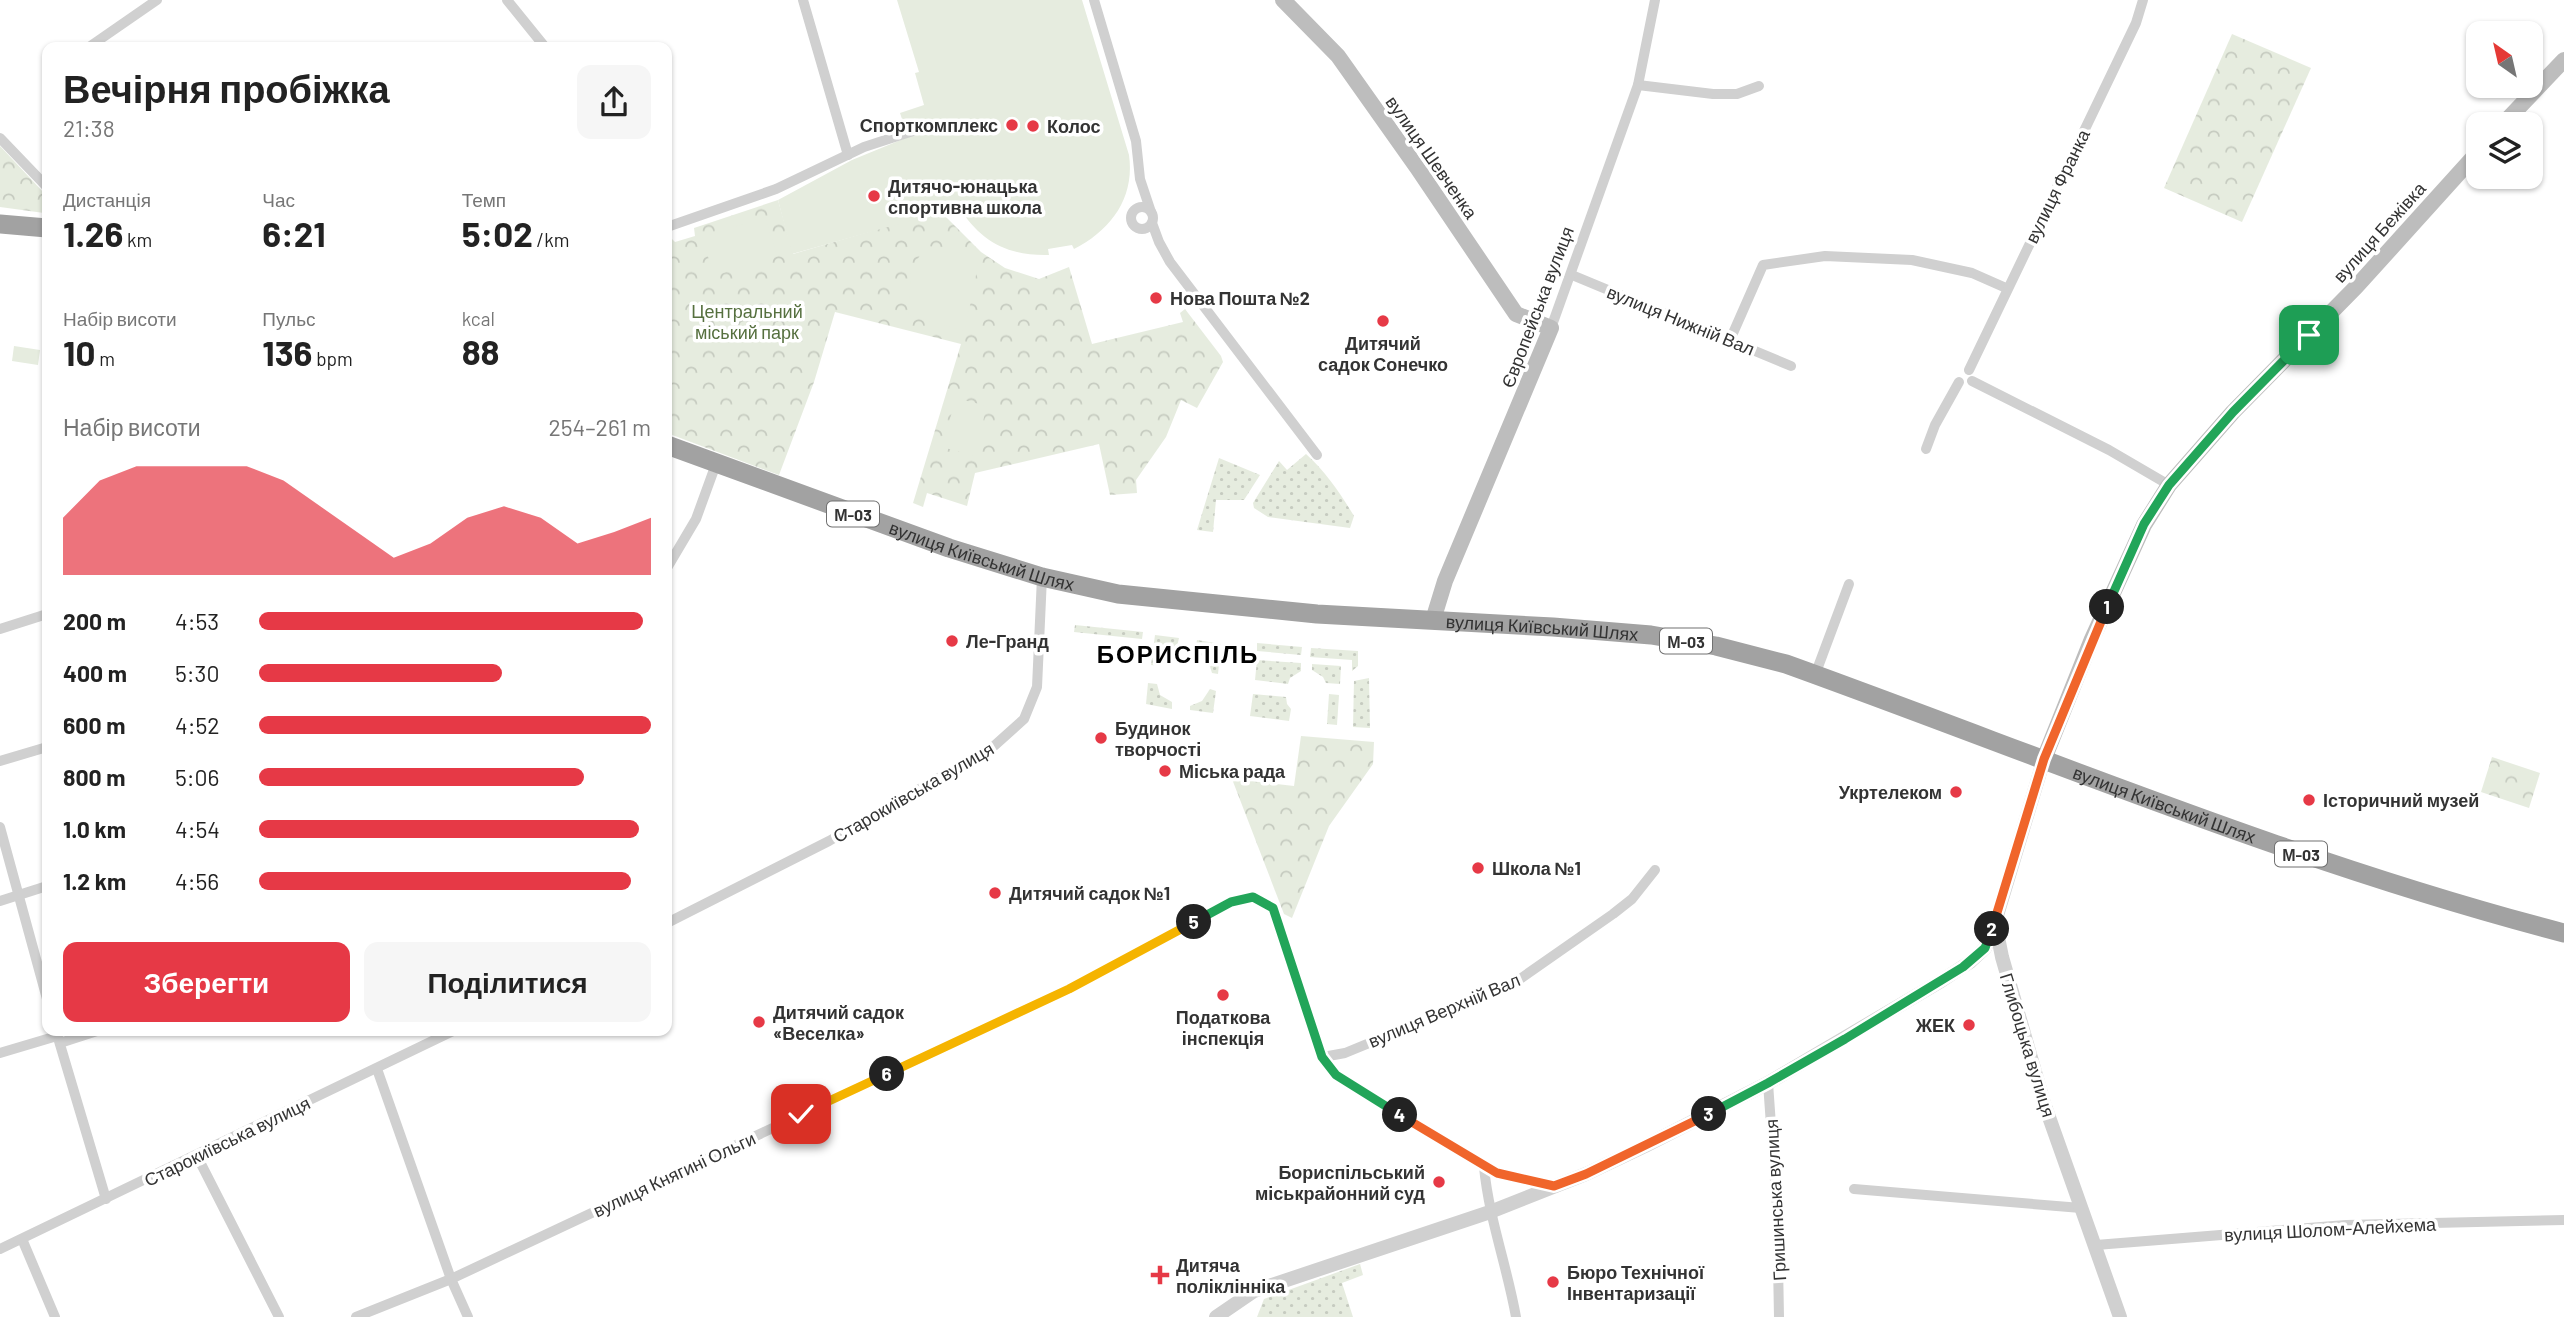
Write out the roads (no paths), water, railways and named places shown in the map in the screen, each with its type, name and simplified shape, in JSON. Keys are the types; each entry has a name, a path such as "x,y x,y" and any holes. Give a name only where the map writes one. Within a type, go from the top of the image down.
{"highway":[{"path":"0,224 42,228"},
{"name":"вулиця Київський Шлях","path":"672,447 949,548 1042,576 1118,593 1317,614 1651,635 1716,646 1786,664 2313,858 2564,933"}],"main road":[{"name":"вулиця Шевченка","path":"1283,0 1338,56 1516,314 1551,328"},
{"path":"2514,112 2564,60"},
{"name":"вулиця Бежівка","path":"2044,759 2092,639 2144,524 2169,485 2233,412 2356,287 2466,165"},
{"name":"Європейська вулиця","path":"1433,621 1445,581 1551,328"}],"street":[{"path":"96,42 157,0"},
{"path":"507,0 541,42"},
{"path":"803,0 848,155"},
{"path":"1094,0 1136,141 1140,179 1149,221"},
{"name":"Європейська вулиця","path":"1551,328 1639,85 1655,0"},
{"name":"вулиця Франка","path":"1970,376 2006,288 2136,23 2143,0"},
{"path":"1639,85 1713,94 1737,94 1759,86"},
{"path":"672,225 776,190 864,147 913,131"},
{"path":"0,138 42,182"},
{"path":"1140,179 1133,224 1137,228 1149,221"},
{"path":"1133,213 1142,208 1170,261 1317,455"},
{"path":"1730,340 1763,265 1825,256 1912,260 1972,273 2006,288"},
{"name":"вулиця Нижній Вал","path":"1572,275 1791,366"},
{"path":"1926,449 1935,425 1959,382 1966,385 1970,376 2169,485"},
{"path":"672,560 696,519 716,464"},
{"name":"Старокиївська вулиця","path":"672,920 829,841 994,746 1024,719 1037,687 1042,576"},
{"path":"1815,675 1849,584"},
{"path":"0,628 42,615"},
{"path":"0,761 42,748"},
{"name":"Глибоцька вулиця","path":"2044,759 1995,922 2002,957 2044,1103 2120,1317"},
{"path":"0,827 42,980"},
{"name":"вулиця Верхній Вал","path":"1322,1057 1345,1053 1520,979 1613,914 1632,898 1655,870"},
{"path":"0,901 42,888"},
{"name":"вулиця Княгині Ольги","path":"356,1317 451,1279 1069,989 1231,902 1253,897 1273,908 1322,1057"},
{"path":"1216,1317 1254,1291 1490,1212 1586,1174 1768,1083 1970,962 1985,948 1995,922"},
{"name":"Старокиївська вулиця","path":"0,1249 443,1036"},
{"path":"0,1053 58,1037 106,1199"},
{"path":"1322,1057 1336,1075 1484,1167 1510,1177 1554,1186"},
{"path":"377,1069 451,1279 468,1317"},
{"name":"Гришинська вулиця","path":"1768,1083 1777,1209 1779,1317"},
{"path":"198,1156 279,1317"},
{"path":"1484,1167 1490,1212 1508,1272 1516,1317"},
{"path":"1854,1189 2081,1208"},
{"name":"вулиця Шолом-Алейхема","path":"2096,1245 2346,1225 2564,1220"},
{"path":"22,1239 55,1317"},
{"path":"1226,1317 1238,1300"}],"place":[{"name":"Спорткомплекс","path":"1012,125"},
{"name":"Колос","path":"1033,126"},
{"name":"Дитячо-юнацька спортивна школа","path":"874,196"},
{"name":"Нова Пошта №2","path":"1156,298"},
{"name":"Дитячий садок Сонечко","path":"1383,321"},
{"name":"Ле-Гранд","path":"952,641"},
{"name":"Будинок творчості","path":"1101,738"},
{"name":"Міська рада","path":"1165,771"},
{"name":"Укртелеком","path":"1956,792"},
{"name":"Історичний музей","path":"2309,800"},
{"name":"Школа №1","path":"1478,868"},
{"name":"Дитячий садок №1","path":"995,893"},
{"name":"Податкова інспекція","path":"1223,995"},
{"name":"Дитячий садок «Веселка»","path":"759,1022"},
{"name":"ЖЕК","path":"1969,1025"},
{"name":"Бориспільський міськрайонний суд","path":"1439,1182"},
{"name":"Дитяча поліклінніка","path":"1160,1275"},
{"name":"Бюро Технічної Інвентаризації","path":"1553,1282"}],"district":[{"name":"БОРИСПІЛЬ","path":"1178,653"}],"park label":[{"name":"Центральний міський парк","path":"747,321"}]}
